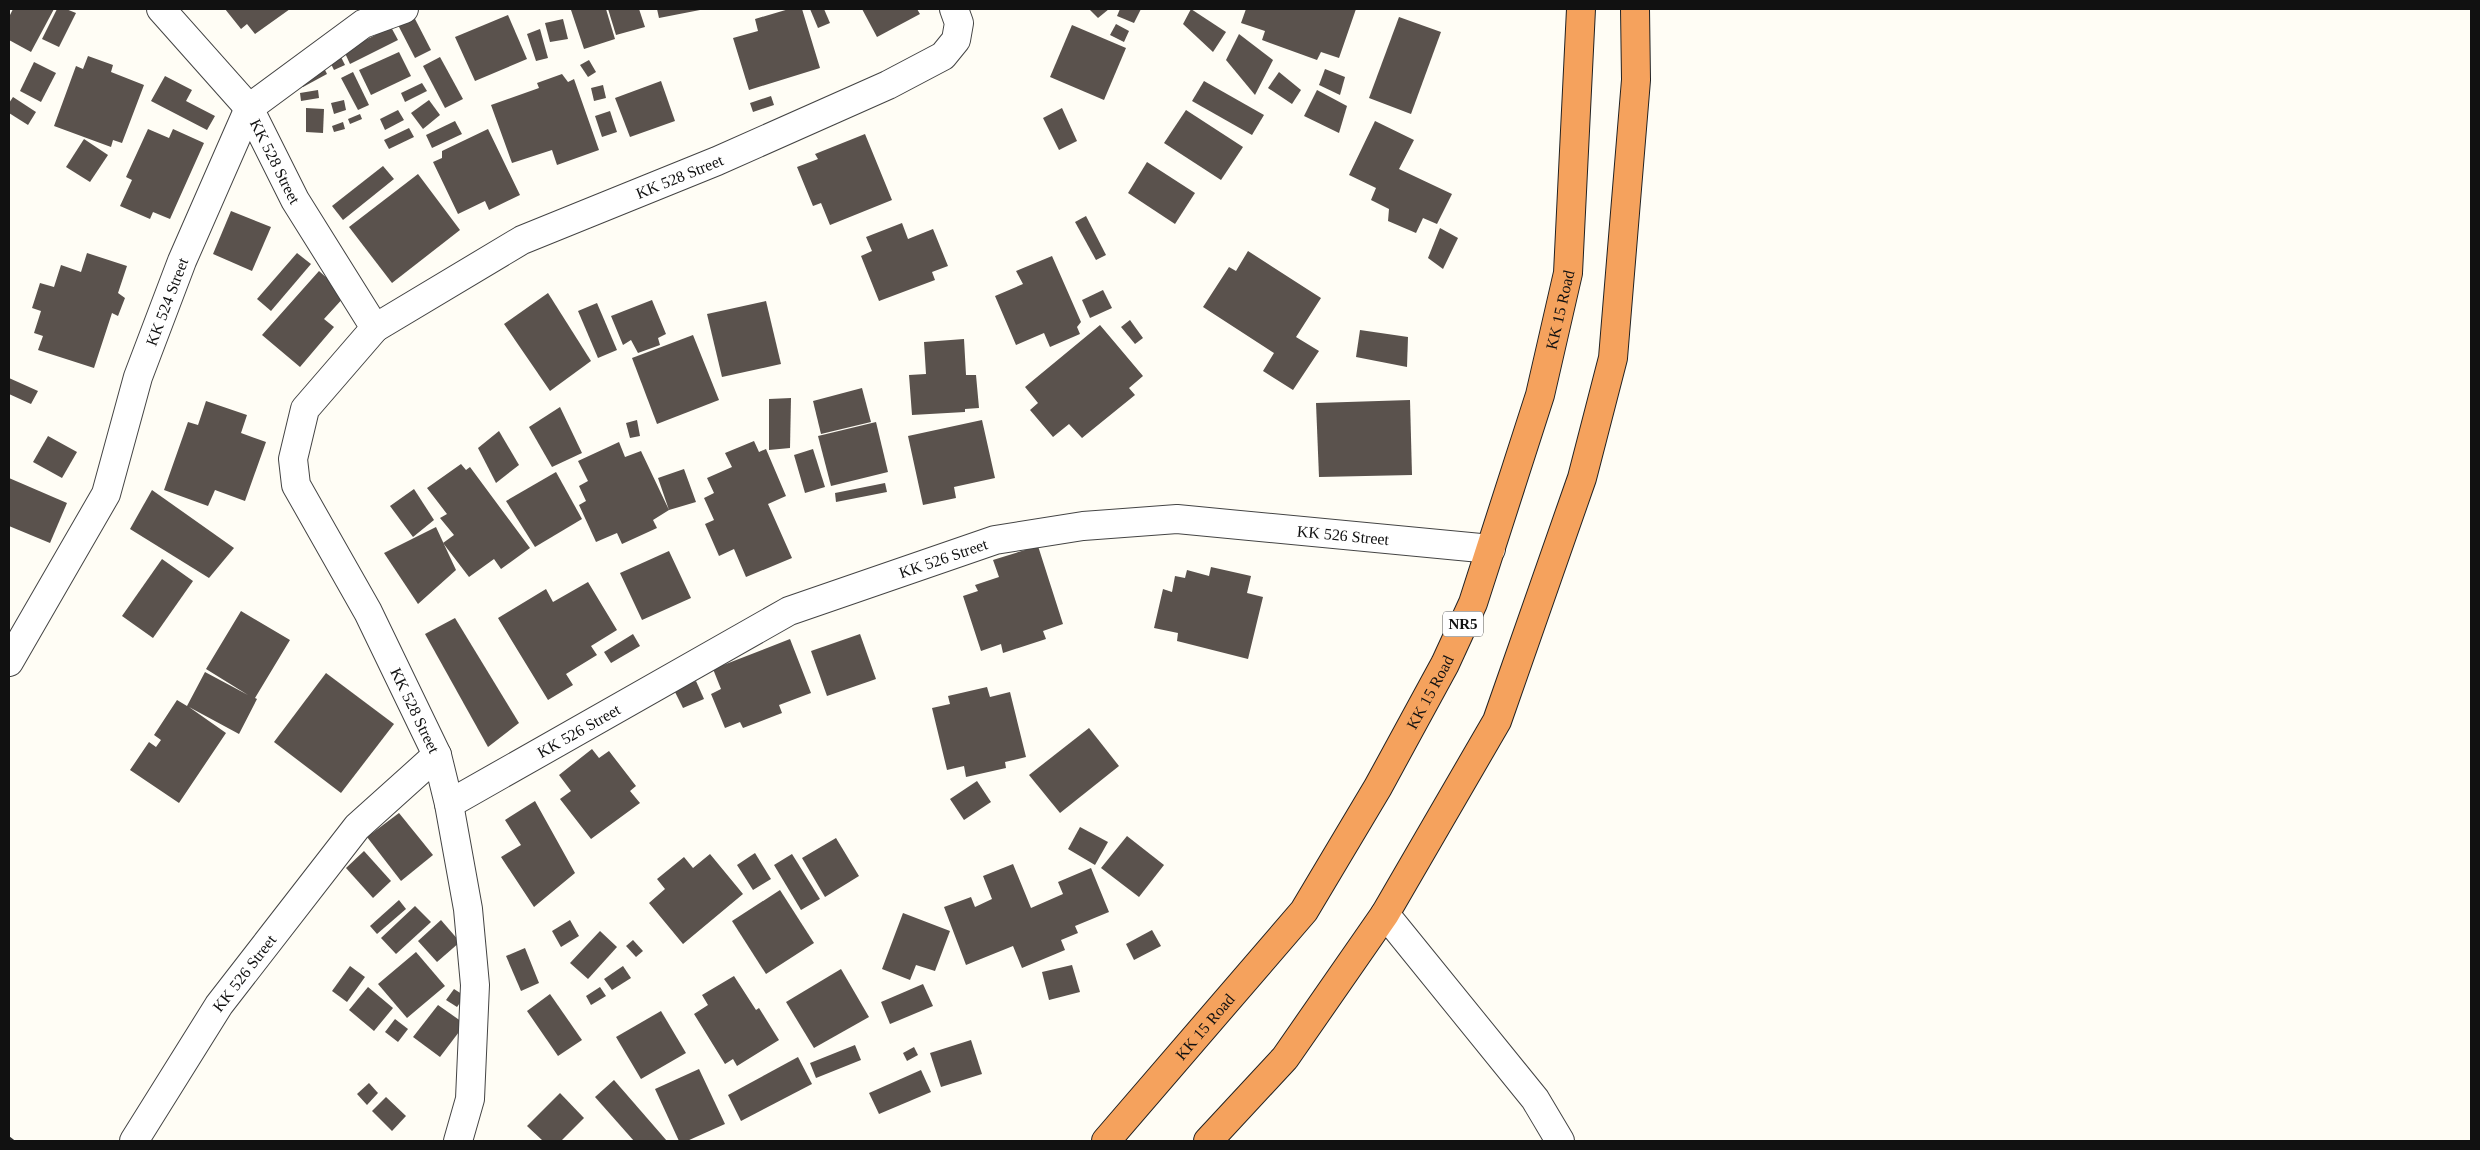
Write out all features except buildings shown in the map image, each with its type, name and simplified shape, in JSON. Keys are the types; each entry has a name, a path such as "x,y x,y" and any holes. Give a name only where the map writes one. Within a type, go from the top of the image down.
{"highway":[{"name":"KK 15 Road","path":"1106,1141 1304,912 1378,787 1445,664 1473,603 1540,394 1568,273 1581,9"},
{"path":"1208,1141 1285,1058 1384,914 1497,722 1582,478 1613,358 1636,80 1635,9"}],"street":[{"name":"KK 528 Street","path":"162,9 249,108 295,200 375,328"},
{"name":"KK 524 Street","path":"9,662 106,494 142,368 182,261 249,108 363,24 404,9"},
{"name":"KK 528 Street","path":"458,1141 470,1099 475,985 468,909 449,804 437,755 368,612 296,485 293,459 304,409 375,328 522,240 717,161 888,85 943,56 956,40 959,22 954,9"},
{"name":"KK 526 Street","path":"449,804 789,611 995,540 1084,526 1177,518 1491,549"},
{"name":"KK 526 Street","path":"134,1141 219,1005 351,835 437,755"},
{"path":"1384,914 1535,1099 1560,1141"}],"path":[{"path":"9,1138 13,1141"}]}
